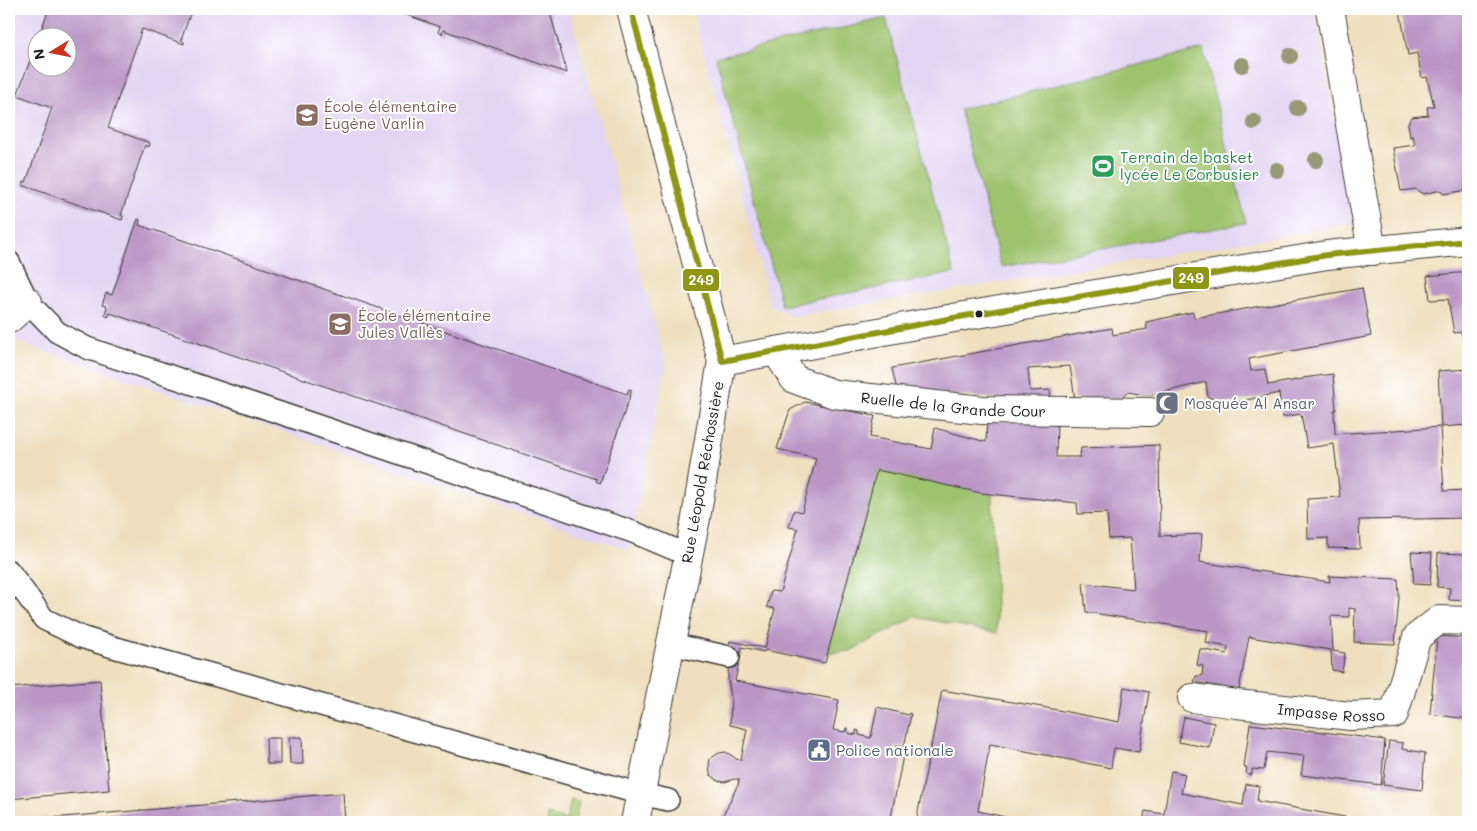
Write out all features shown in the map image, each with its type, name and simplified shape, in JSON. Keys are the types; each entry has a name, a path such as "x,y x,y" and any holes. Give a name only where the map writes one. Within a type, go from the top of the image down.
{"street":[{"name":"Rue Léopold Réchossière","path":"632,9 722,361 696,518 635,822"},
{"path":"1330,9 1372,251"},
{"path":"722,361 969,315 1327,255 1468,241"},
{"name":"Ruelle de la Grande Cour","path":"776,351 794,379 834,394 982,410 1150,412"},
{"name":"Impasse Rosso","path":"1192,698 1351,716 1394,714 1417,637 1439,620 1468,621"}],"lane":[{"path":"9,262 18,311 87,348 633,532 688,555"},
{"path":"9,571 44,619 81,637 122,650 668,800"},
{"path":"671,644 729,657"}],"shaded area":[{"path":"9,9 569,9 666,365 629,550 9,339"},
{"path":"692,9 1315,9 1353,224 791,317 771,306"}],"green space":[{"path":"886,18 954,273 782,306 716,57"},
{"name":"Terrain de basket lycée Le Corbusier","path":"1203,49 1246,223 1001,267 960,109"},
{"path":"877,470 992,494 997,633 915,617 850,651 827,653"},
{"path":"571,800 579,802 575,822 548,822 547,814 566,820"}],"building":[{"path":"49,9 192,9 181,40 184,44 142,29 108,128 150,143 149,147 145,145 121,215 123,216 122,220 22,185 26,182 52,108 14,94 15,91 18,93 28,66 28,78 78,78 78,28 42,28"},
{"path":"390,9 549,9 567,73 443,30 442,34 438,32 440,27"},
{"path":"935,9 949,9 936,13"},
{"path":"1409,9 1468,9 1468,190 1443,194 1441,190 1423,194 1415,189 1401,191 1393,148 1415,145 1413,136 1410,137 1408,123 1412,117 1428,115 1427,107 1434,106 1427,77 1422,78 1417,53 1408,55 1400,11"},
{"path":"138,219 140,220 139,225 627,394 629,389 632,390 600,483 596,481 597,479 110,313 108,317 105,315 107,306 102,305 106,293 112,295"},
{"path":"1468,272 1468,340 1463,340 1461,332 1454,333 1448,299 1430,300 1427,276"},
{"path":"1362,288 1371,336 1249,359 1251,371 1265,369 1268,385 1333,374 1336,410 1334,410 1335,434 1440,427 1444,491 1468,490 1468,518 1359,520 1360,549 1328,548 1328,538 1308,539 1307,499 1340,497 1334,444 1307,448 1301,414 1282,417 1279,393 1227,404 1208,397 1206,382 1155,394 1144,395 1128,392 1121,398 1075,399 1070,366 1028,369 1030,391 1050,390 1051,400 1008,400 897,390 892,368 1112,328 1113,335 1147,329 1146,322 1193,312 1194,318"},
{"path":"1468,369 1468,425 1441,427 1438,371"},
{"path":"805,402 875,416 870,437 931,449 935,428 986,442 987,421 1057,421 1056,457 1080,457 1081,448 1159,445 1160,536 1202,534 1200,562 1330,582 1329,576 1398,579 1399,597 1395,644 1354,642 1355,609 1349,608 1349,617 1331,616 1333,651 1345,653 1342,672 1332,670 1331,650 1249,637 1239,690 1194,682 1196,676 1202,676 1203,666 1197,665 1200,649 1227,654 1228,647 1206,643 1208,631 1086,612 1083,583 1134,589 1130,538 1109,539 1107,513 1078,514 1077,503 981,493 877,470 825,663 742,647 735,681 839,700 833,730 845,732 846,728 848,728 848,733 856,735 856,730 859,731 859,735 871,738 877,707 908,715 909,713 911,714 904,747 896,746 894,754 903,756 890,822 718,822 738,786 739,779 725,782 718,781 710,774 710,759 719,753 726,752 741,760 747,729 730,725 729,645 730,641 765,648 775,609 767,607 771,591 780,592 798,529 789,527 794,510 802,512 816,458 777,449 790,410"},
{"path":"1411,552 1432,553 1430,585 1414,584"},
{"path":"1438,553 1468,554 1468,601 1449,600 1450,588 1437,587"},
{"path":"1437,636 1468,638 1468,719 1430,714"},
{"path":"100,680 109,790 9,799 9,688"},
{"path":"1124,687 1149,692 1139,752 1114,748 1111,768 990,744 978,811 1028,822 916,822 942,690 1119,722"},
{"path":"1184,717 1214,723 1210,748 1179,742"},
{"path":"1250,724 1385,740 1381,785 1301,775 1304,756 1267,752 1264,770 1252,769 1252,775 1246,774 1247,768 1244,767"},
{"path":"289,737 302,737 303,764 290,764"},
{"path":"266,738 280,738 280,764 267,764"},
{"path":"1389,741 1403,743 1402,749 1425,753 1422,790 1383,785"},
{"path":"1171,771 1185,774 1181,793 1243,805 1246,784 1259,786 1257,801 1372,822 1143,822 1145,811 1164,814"},
{"path":"343,793 345,822 16,822 16,821"}],"transit line":[{"name":"249","path":"631,9 722,361 959,317 1327,255 1468,241"}],"place":[{"name":"École élémentaire Eugène Varlin","path":"307,115"},
{"name":"Terrain de basket lycée Le Corbusier","path":"1103,166"},
{"name":"École élémentaire Jules Vallès","path":"340,324"},
{"name":"Mosquée Al Ansar","path":"1167,403"},
{"name":"Police nationale","path":"819,750"}]}
